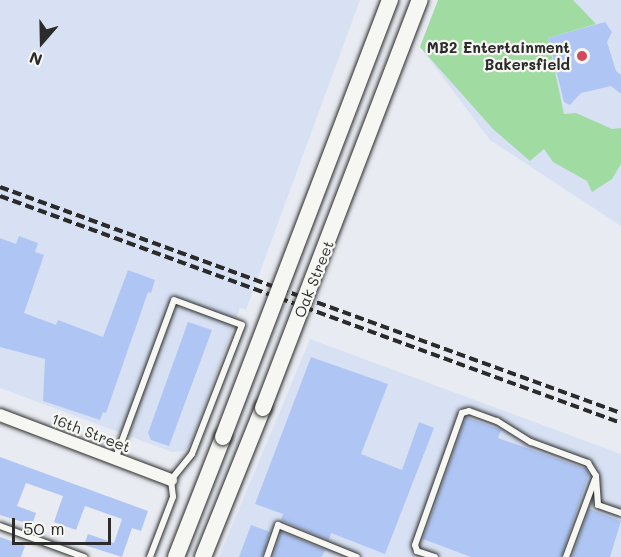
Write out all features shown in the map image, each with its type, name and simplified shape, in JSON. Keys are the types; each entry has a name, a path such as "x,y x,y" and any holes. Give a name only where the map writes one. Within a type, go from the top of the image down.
{"main road":[{"name":"Oak Street","path":"176,557 390,0"},
{"name":"Oak Street","path":"203,557 330,238 420,0"}],"street":[{"name":"16th Street","path":"0,415 116,457 171,480"}],"lane":[{"path":"116,457 174,300 242,325 192,454 171,480 173,497 150,557"},
{"path":"435,557 417,550 415,545 462,413 469,411 497,421 531,442 588,463 596,476 598,505 621,513"},
{"path":"566,557 596,476"},
{"path":"267,557 278,525 357,557"},
{"path":"0,526 84,557"}],"shaded area":[{"path":"0,0 360,0 246,310 240,308 191,444 184,451 172,452 0,388"},
{"path":"438,0 621,0 621,226 490,140 420,47"},
{"path":"310,339 621,454 621,557 219,557"}],"green space":[{"path":"438,0 573,0 596,24 548,38 564,114 576,113 612,129 621,128 621,164 612,179 592,192 587,181 553,162 544,149 530,161 493,129 420,47"}],"building":[{"name":"MB2 Entertainment Bakersfield","path":"605,22 612,32 607,42 616,71 621,75 621,94 611,86 581,93 570,105 564,102 548,38"},
{"path":"19,236 38,243 35,252 44,255 24,313 56,325 58,320 103,337 128,270 155,280 151,293 148,292 106,413 103,412 100,420 43,401 45,359 0,347 0,238 16,244"},
{"path":"188,322 212,330 169,446 151,440 148,433"},
{"path":"311,357 388,384 361,454 402,470 419,422 434,428 385,554 331,533 329,540 281,520 283,514 255,504"},
{"path":"466,417 501,430 498,438 586,469 589,474 561,557 471,557 423,539"},
{"path":"0,457 148,511 141,531 132,528 122,557 84,545 88,534 114,543 122,519 85,506 76,530 54,522 63,496 26,483 17,506 36,513 32,525 0,515"},
{"path":"589,509 621,521 610,557 572,557"},
{"path":"251,525 270,532 262,557 239,557"},
{"path":"281,532 325,550 322,557 273,557"},
{"path":"0,537 25,546 21,557 0,557"}],"railway":[{"path":"0,187 621,413"},
{"path":"0,196 621,423"}],"place":[{"name":"MB2 Entertainment Bakersfield","path":"582,56"}]}
